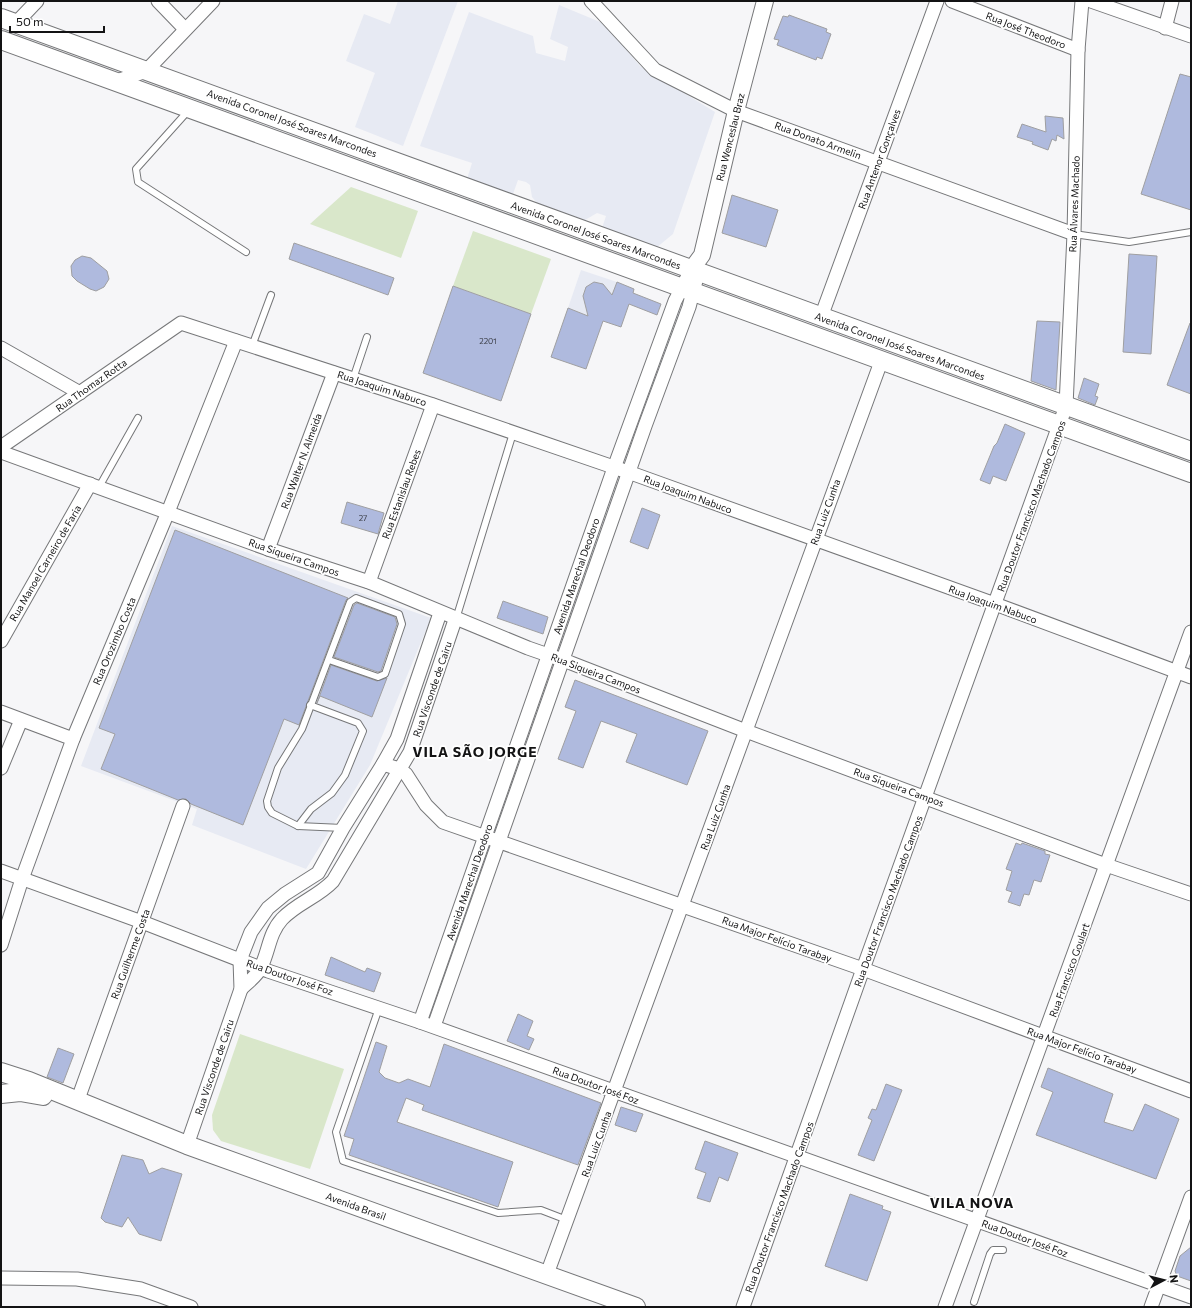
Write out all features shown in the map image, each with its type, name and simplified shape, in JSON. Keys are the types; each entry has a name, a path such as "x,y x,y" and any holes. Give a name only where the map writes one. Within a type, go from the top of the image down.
{"main road":[{"name":"Avenida Coronel José Soares Marcondes","path":"8,21 250,107 477,203 688,289 1191,473"},
{"name":"Avenida Coronel José Soares Marcondes","path":"1,40 190,108 477,203"},
{"name":"Avenida Coronel José Soares Marcondes","path":"514,217 695,271 1191,451"},
{"path":"888,361 901,346"},
{"path":"1,1072 29,1081 77,1102"},
{"path":"1,1094 20,1092 77,1102"},
{"name":"Avenida Brasil","path":"77,1102 187,1145 636,1307"}],"street":[{"path":"8,21 37,1"},
{"path":"158,1 185,28"},
{"path":"117,81 146,70 185,28 213,1"},
{"name":"Rua Donato Armelin","path":"591,1 655,70 736,111 878,161 1074,234"},
{"name":"Rua Wenceslau Braz","path":"695,271 702,255 736,111 765,1"},
{"name":"Rua Antenor Gonçalves","path":"821,318 937,1"},
{"name":"Rua José Theodoro","path":"952,1 1078,50"},
{"name":"Rua Álvares Machado","path":"1066,406 1074,234 1078,50 1082,1"},
{"path":"1091,1 1191,36"},
{"path":"1165,28 1172,1"},
{"name":"Avenida Marechal Deodoro","path":"420,1022 614,468 695,271"},
{"name":"Avenida Marechal Deodoro","path":"434,1026 628,472 688,289"},
{"name":"Rua Joaquim Nabuco","path":"181,323 433,405 628,472 815,541 995,604 1191,677"},
{"name":"Rua Thomaz Rotta","path":"1,447 181,323"},
{"name":"Rua Orozimbo Costa","path":"1,945 22,879 73,739 168,512 236,341"},
{"path":"1,348 80,392"},
{"name":"Rua Luiz Cunha","path":"547,1274 815,541 888,361"},
{"name":"Rua Walter N. Almeida","path":"268,549 334,373"},
{"name":"Rua Estanislau Rebes","path":"369,582 433,405"},
{"name":"Rua Doutor Francisco Machado Campos","path":"743,1307 1066,406"},
{"name":"Rua Siqueira Campos","path":"1,452 268,549 369,582 455,620 746,731 1106,865 1191,894"},
{"name":"Rua Manoel Carneiro de Faria","path":"1,641 5,622 94,486"},
{"name":"Rua Visconde de Cairu","path":"187,1145 240,989 240,960 251,932 264,913 285,894 318,873 343,828 383,764 397,739 440,613"},
{"name":"Rua Visconde de Cairu","path":"240,989 261,968 272,934 281,920 303,902 318,895 333,881 410,752 455,620"},
{"name":"Rua Francisco Goulart","path":"945,1307 1191,632"},
{"path":"1,712 73,739"},
{"path":"1,768 20,720"},
{"path":"383,764 399,769"},
{"name":"Rua Major Felício Tarabay","path":"399,769 406,774 426,805 443,822 863,969 1191,1091"},
{"name":"Rua Guilherme Costa","path":"77,1102 182,806"},
{"name":"Rua Doutor José Foz","path":"1,871 142,922 261,968 434,1026 1191,1297"},
{"path":"1151,1307 1191,1197"},
{"path":"1,1278 77,1280 141,1289 188,1307"}],"lane":[{"path":"190,108 136,169 138,182 246,252"},
{"path":"1074,234 1129,242 1191,232"},
{"path":"252,346 270,295"},
{"path":"353,379 368,337"},
{"path":"94,486 138,418"},
{"name":"Rua Visconde de Cairu","path":"455,620 512,433"},
{"path":"329,660 378,678 382,676 385,674 402,624 399,614 356,598 352,600 310,705 302,729 278,768 267,801 268,807 272,813 298,826 343,828"},
{"path":"298,826 311,809 332,793 345,775 363,732 358,723 310,705"},
{"path":"379,1008 336,1132 343,1161 498,1213 541,1210 567,1220"},
{"path":"974,1302 990,1254 993,1250 1003,1250"}],"shaded area":[{"path":"398,1 458,1 403,146 355,127 375,73 346,61 364,14 390,24"},
{"path":"559,5 605,24 640,66 715,112 673,234 656,248 602,228 606,216 597,213 585,220 538,204 532,197 530,185 526,182 518,180 513,194 467,179 472,163 420,146 469,12 533,36 536,53 565,61 568,47 550,39"},
{"path":"581,270 617,282 603,321 568,308"},
{"path":"172,526 431,618 370,765 306,869 192,825 197,809 81,766"}],"green space":[{"path":"351,187 418,211 401,258 310,224"},
{"path":"473,231 551,259 531,314 453,286"},
{"path":"240,1034 344,1069 310,1169 221,1141 213,1130 212,1115"}],"building":[{"path":"789,15 827,29 826,32 831,34 822,59 817,57 816,60 777,45 779,40 774,39 783,16 788,17"},
{"path":"1180,74 1191,77 1191,210 1141,194"},
{"path":"1045,116 1063,118 1064,139 1057,135 1056,141 1052,139 1048,150 1032,144 1033,142 1017,137 1022,124 1046,132"},
{"path":"732,195 778,210 766,247 722,233"},
{"path":"294,243 394,278 388,295 289,259"},
{"path":"1129,254 1157,256 1151,354 1123,352"},
{"path":"82,256 91,258 107,271 109,279 104,287 96,291 90,289 72,276 71,266 75,260"},
{"path":"594,282 603,284 612,295 617,282 634,289 633,293 661,304 657,315 629,304 621,327 603,321 586,369 551,357 568,308 588,316 583,296 586,287"},
{"path":"453,286 531,314 501,401 423,373"},
{"path":"1037,321 1060,322 1056,390 1031,381"},
{"path":"1191,323 1191,394 1167,385"},
{"path":"1084,378 1099,384 1095,396 1098,397 1095,405 1078,398"},
{"path":"1005,424 1025,433 1006,481 993,476 990,484 980,480"},
{"path":"347,502 384,513 378,534 341,523"},
{"path":"642,508 660,515 648,549 630,542"},
{"path":"175,530 348,598 299,725 284,719 243,825 191,804 186,799 178,800 101,769 115,734 99,728"},
{"path":"503,601 548,617 543,634 497,618"},
{"path":"357,603 395,617 397,624 381,671 378,672 334,657 354,605"},
{"path":"331,665 377,681 387,678 372,717 320,696 317,703"},
{"path":"575,680 708,731 687,785 626,762 637,734 601,721 583,768 558,759 576,711 565,707"},
{"path":"1016,843 1021,845 1022,843 1045,851 1045,854 1050,855 1041,882 1034,880 1029,895 1024,894 1020,906 1008,902 1012,892 1006,890 1012,871 1006,869"},
{"path":"331,957 365,972 367,968 381,973 374,992 325,975"},
{"path":"518,1014 533,1021 527,1036 534,1039 529,1050 507,1041"},
{"path":"376,1042 387,1046 379,1072 385,1078 399,1083 408,1079 430,1087 444,1044 601,1103 578,1165 422,1110 424,1105 406,1098 397,1122 513,1162 498,1207 349,1155 354,1139 344,1136"},
{"path":"58,1048 74,1054 63,1083 47,1077"},
{"path":"1048,1068 1113,1094 1104,1122 1133,1131 1145,1104 1179,1119 1156,1179 1036,1135 1053,1092 1041,1087"},
{"path":"886,1084 902,1090 874,1161 858,1155 872,1120 868,1118 872,1109 876,1110"},
{"path":"621,1107 643,1114 636,1132 615,1125"},
{"path":"705,1141 738,1153 728,1181 719,1177 710,1202 697,1198 706,1173 695,1169"},
{"path":"122,1155 143,1160 149,1174 162,1168 182,1174 161,1241 139,1234 128,1217 122,1227 105,1222 101,1218"},
{"path":"850,1194 883,1206 882,1209 891,1212 867,1281 825,1266"},
{"path":"1191,1247 1191,1281 1177,1276 1175,1271 1180,1256"}],"district":[{"name":"VILA SÃO JORGE","path":"475,752"},
{"name":"VILA NOVA","path":"972,1203"}]}
